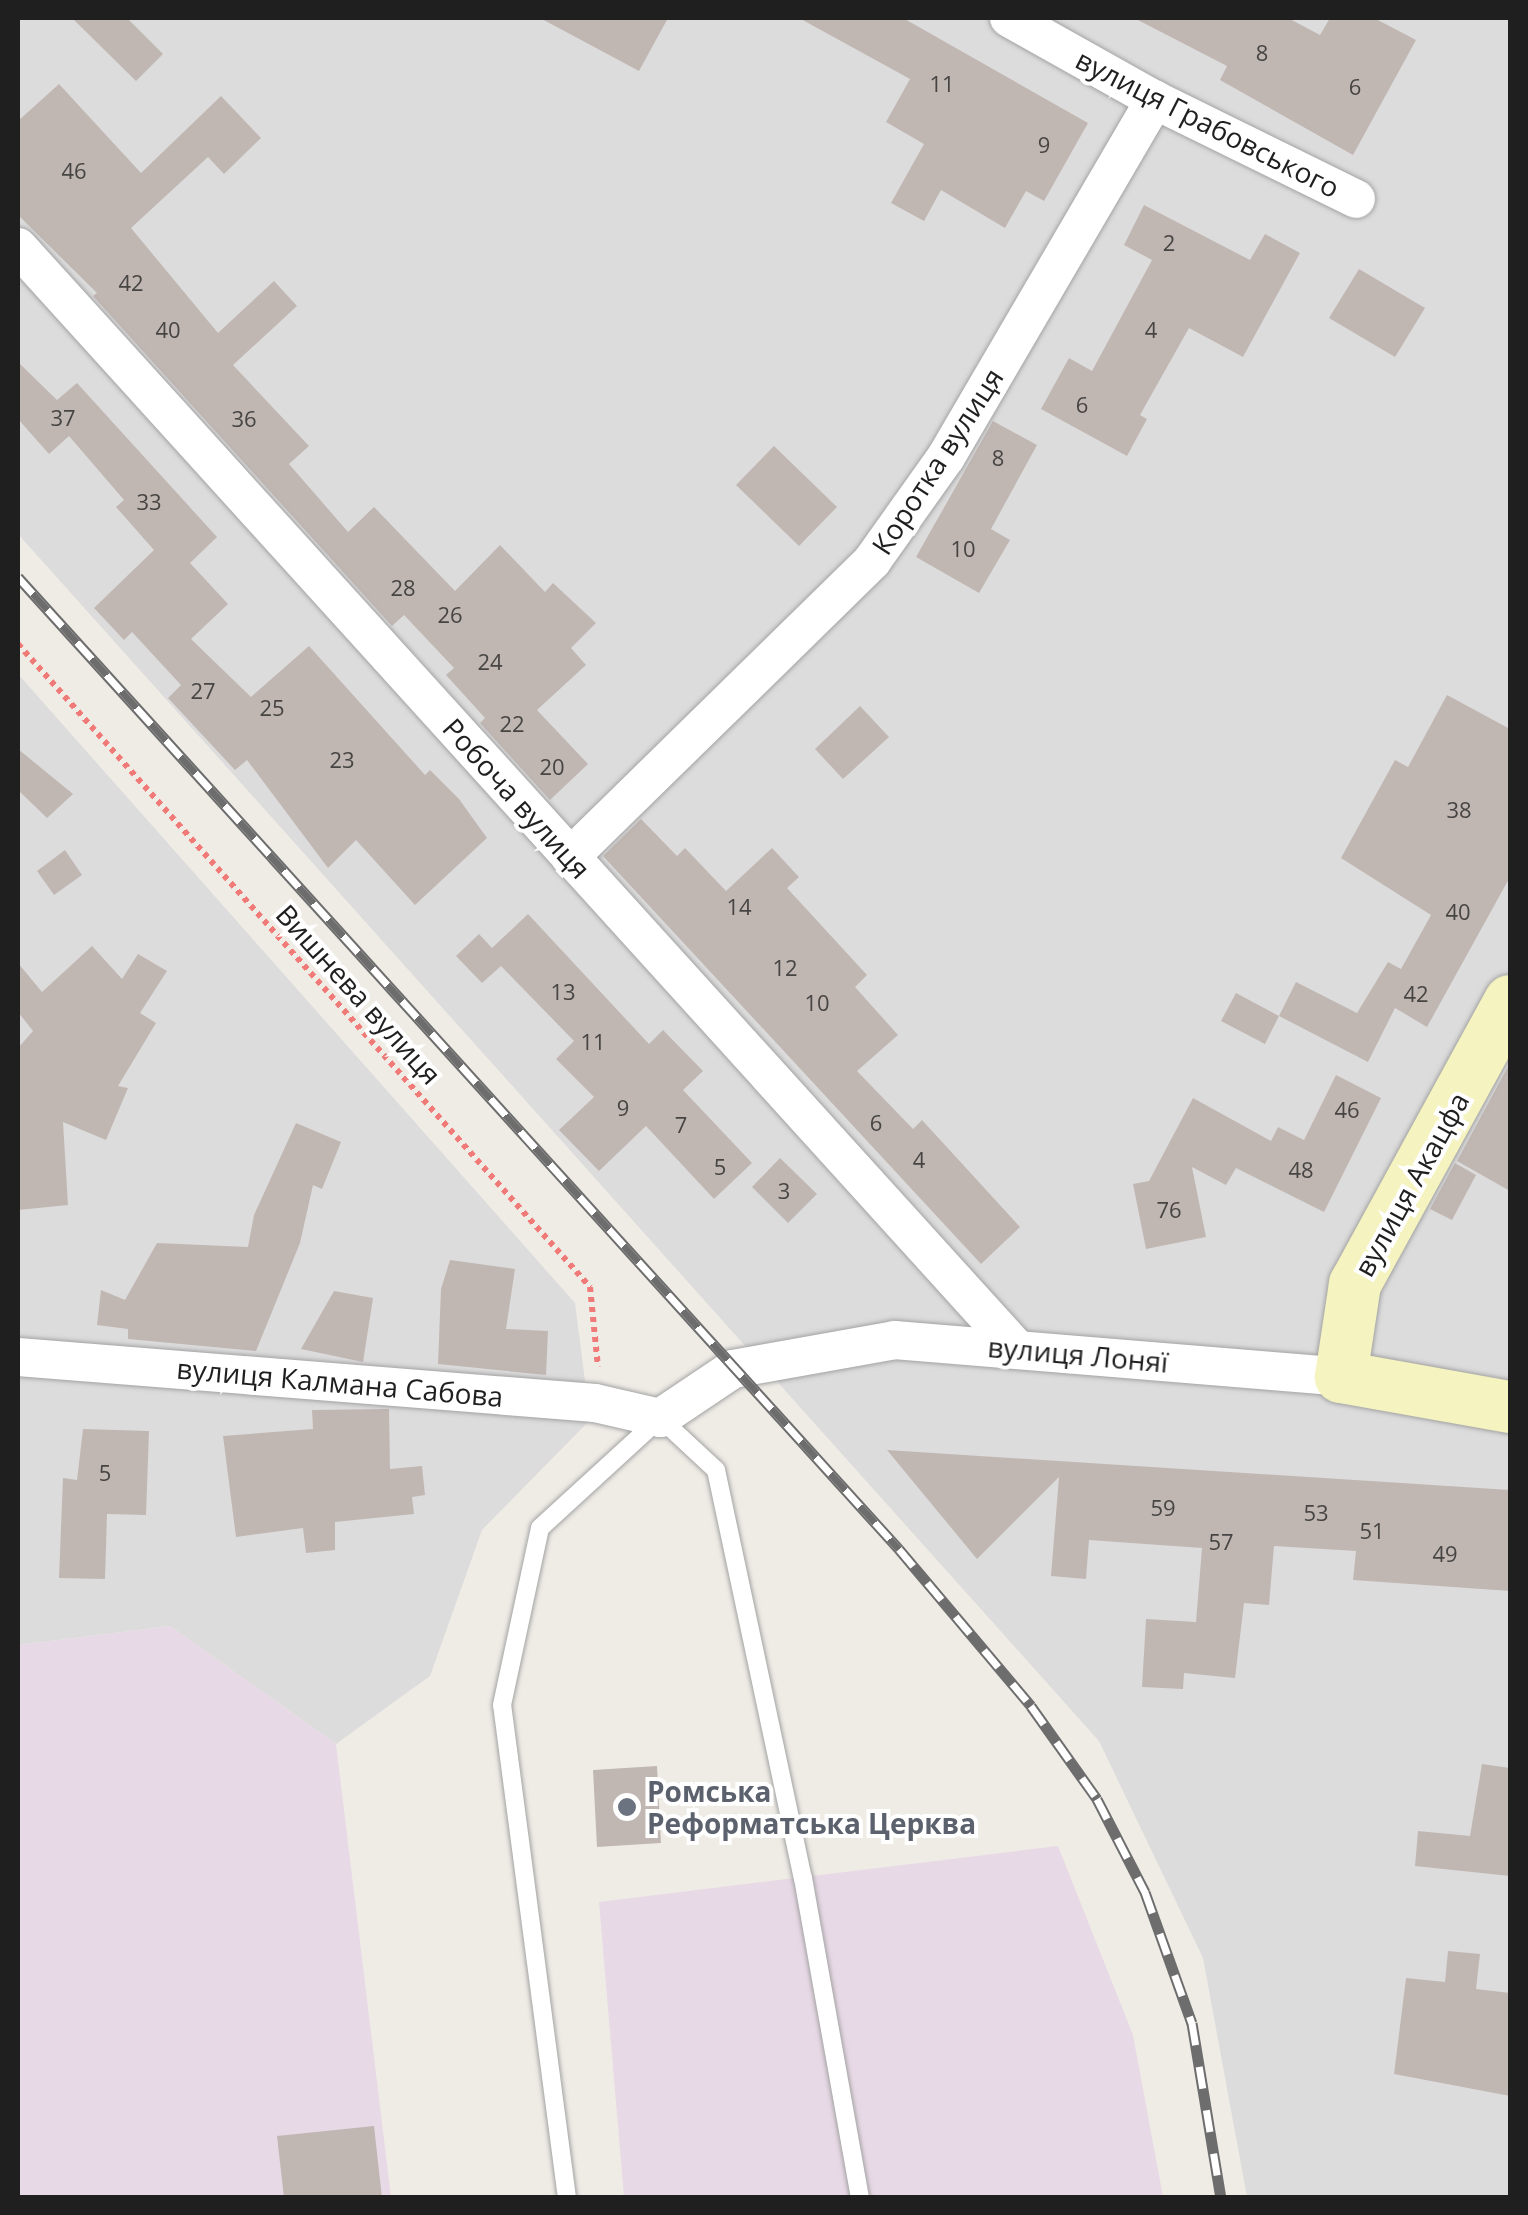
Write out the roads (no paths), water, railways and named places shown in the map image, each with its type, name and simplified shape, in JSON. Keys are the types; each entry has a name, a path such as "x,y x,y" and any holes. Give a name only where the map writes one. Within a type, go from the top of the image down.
{"street":[{"name":"вулиця Грабовського","path":"1009,18 1155,100 1356,199"},
{"name":"Коротка вулиця","path":"570,857 872,561 946,457 1155,100"},
{"name":"Робоча вулиця","path":"18,247 1017,1348"},
{"name":"вулиця Акацфа","path":"1341,1377 1355,1284 1510,1001"},
{"name":"вулиця Лоняї","path":"660,1418 733,1369 895,1340 1341,1377 1510,1407"},
{"name":"вулиця Калмана Сабова","path":"18,1356 595,1403 660,1418"}],"lane":[{"path":"568,2198 502,1705 540,1528 660,1418 716,1470 803,1878 860,2198"}],"railway":[{"path":"18,577 899,1549 1031,1706 1097,1799 1145,1892 1192,2023 1221,2198"}],"place":[{"name":"Ромська Реформатська Церква","path":"627,1807"}]}
